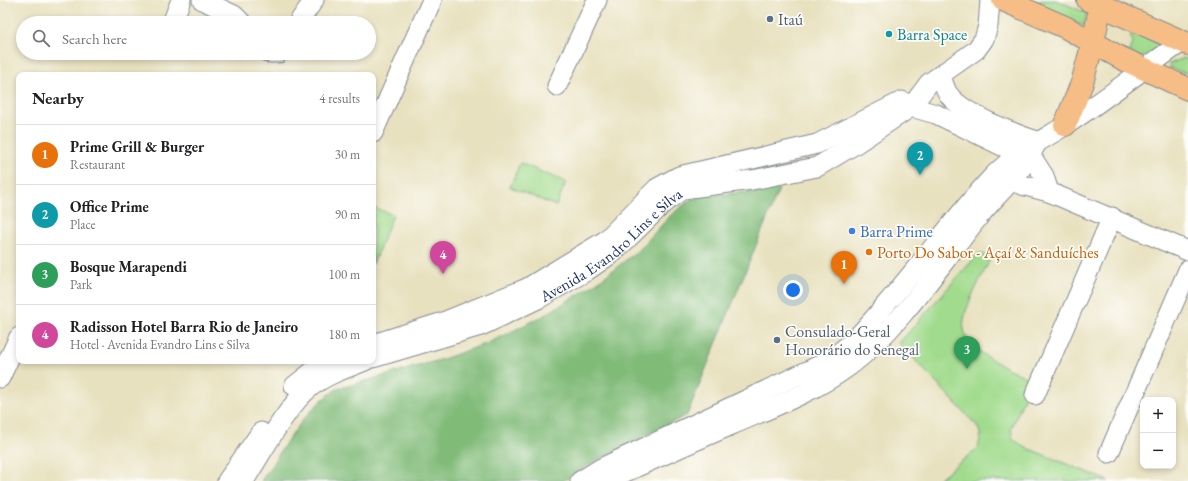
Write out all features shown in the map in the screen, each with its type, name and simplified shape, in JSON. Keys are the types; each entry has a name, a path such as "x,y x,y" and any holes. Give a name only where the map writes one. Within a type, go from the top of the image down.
{"main road":[{"path":"1003,0 1065,27 1143,69 1188,88"},
{"path":"1065,125 1082,82 1093,42 1097,2 1185,43"}],"street":[{"path":"175,16 181,0"},
{"path":"202,0 235,16"},
{"path":"303,16 314,0"},
{"path":"376,126 432,0"},
{"path":"557,86 597,0"},
{"name":"Avenida Evandro Lins e Silva","path":"376,357 481,326 540,298 585,272 614,252 664,202 683,189 752,180 818,167 854,146 911,107 929,83 976,50 984,39 988,26 990,0"},
{"path":"605,481 726,418 787,390 819,385 848,367 875,345 903,313 1002,178 1024,157 1037,141 1065,125 1143,69 1185,43"},
{"path":"941,75 949,96 962,107 1001,127 1037,141"},
{"name":"Avenida Evandro Lins e Silva","path":"376,343 443,322 527,288 606,240 657,188 679,176 817,144 902,101 911,107"},
{"path":"911,107 936,114 1024,157 1039,167 1049,192"},
{"path":"1002,178 1049,192 1112,217 1188,251"},
{"path":"1035,395 1112,217"},
{"path":"1109,453 1188,270"},
{"path":"0,378 16,343"},
{"path":"227,481 295,385 322,364"},
{"path":"244,481 279,426 301,396 313,385 336,372 357,364"},
{"path":"580,481 601,468 726,418"},
{"path":"238,481 252,446"}],"green space":[{"path":"1024,0 1056,0 1087,13 1084,26"},
{"path":"1133,32 1163,46 1141,58 1130,52 1133,41 1130,37"},
{"path":"1184,58 1188,60 1188,74 1170,68 1169,64"},
{"path":"520,163 566,182 556,206 510,187"},
{"path":"779,189 687,415 597,460 563,481 261,481 304,418 325,397 337,389 443,359 488,343 543,316 595,284 639,250 671,215 694,197"},
{"path":"376,208 393,215 376,257"},
{"path":"979,253 991,257 966,311 964,330 969,340 977,349 999,364 1032,380 1011,429 1013,438 1022,446 1109,481 936,481 978,448 981,435 977,426 899,343"}],"place":[{"name":"Itaú","path":"770,19"},
{"name":"Barra Space","path":"889,34"},
{"name":"Office Prime","path":"920,175"},
{"name":"Barra Prime","path":"852,231"},
{"name":"Porto Do Sabor - Açaí & Sanduíches","path":"869,252"},
{"name":"Radisson Hotel Barra Rio de Janeiro","path":"443,274"},
{"name":"Prime Grill & Burger","path":"844,284"},
{"name":"Consulado-Geral Honorário do Senegal","path":"777,340"},
{"name":"Bosque Marapendi","path":"967,369"}]}
